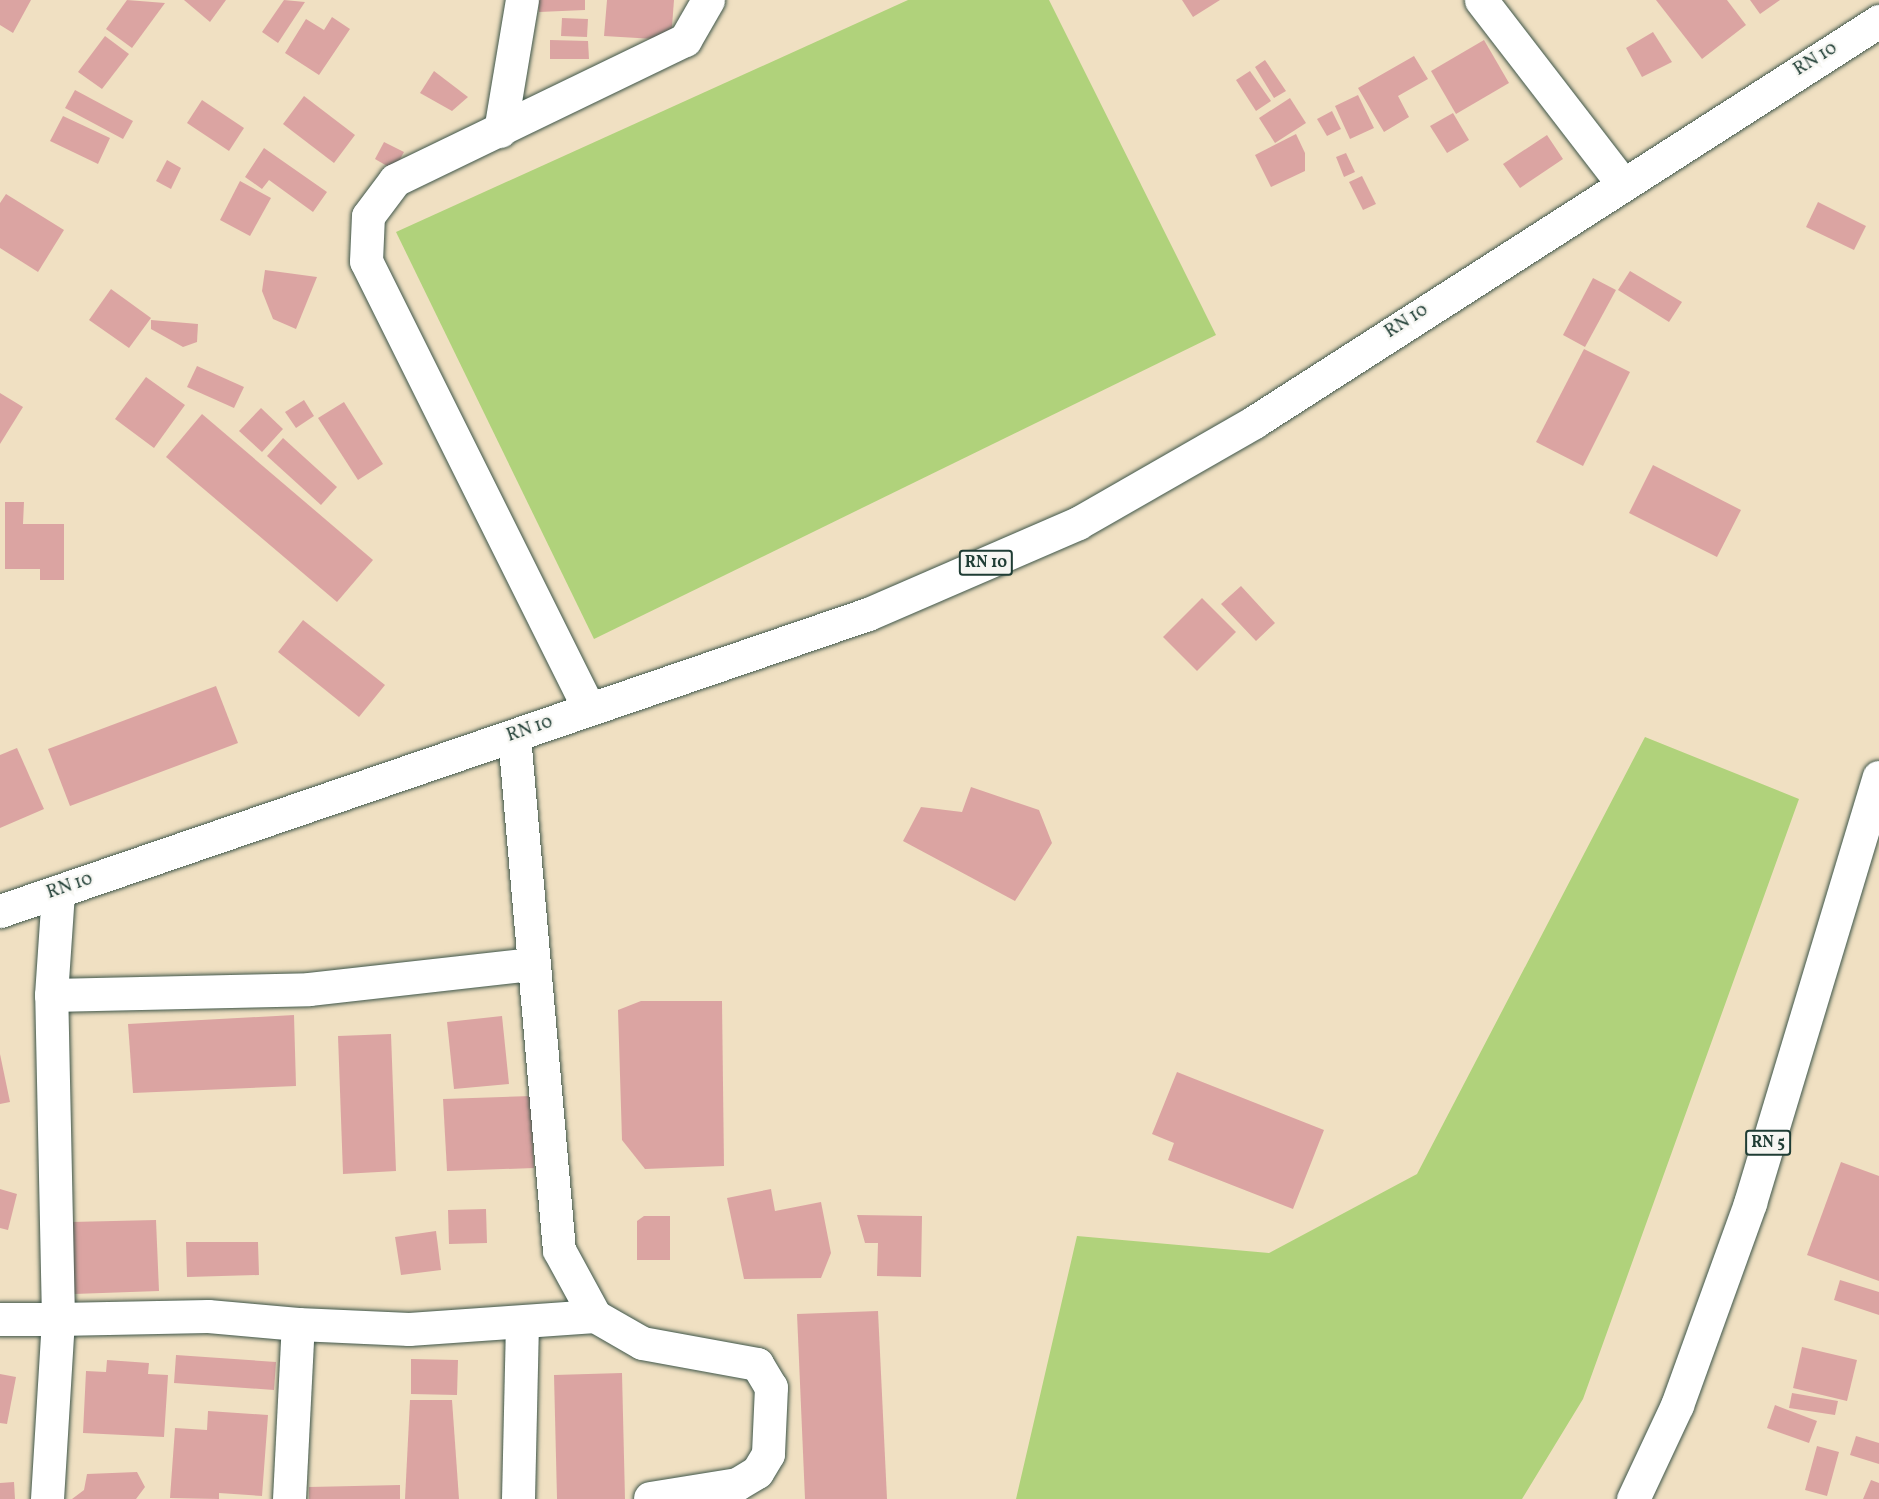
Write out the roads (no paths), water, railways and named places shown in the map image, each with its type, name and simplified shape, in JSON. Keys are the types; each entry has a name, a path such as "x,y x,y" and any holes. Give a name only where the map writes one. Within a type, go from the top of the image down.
{"street":[{"path":"500,130 522,0"},
{"path":"590,709 366,261 368,216 395,180 676,46 708,0"},
{"path":"1481,0 1621,182"},
{"name":"RN 10","path":"0,911 868,614 1078,523 1254,422 1621,182 1879,21"},
{"path":"514,736 559,1250 595,1316 642,1343 757,1365 771,1387 768,1454 757,1472 737,1484 650,1498"},
{"name":"RN 5","path":"1633,1499 1677,1405 1750,1203 1879,777"},
{"path":"47,1499 58,1319 51,995 58,891"},
{"path":"51,995 309,989 533,964"},
{"path":"0,1319 208,1316 298,1324 409,1329 522,1325 595,1316"},
{"path":"289,1499 298,1324"},
{"path":"519,1499 522,1325"}]}
